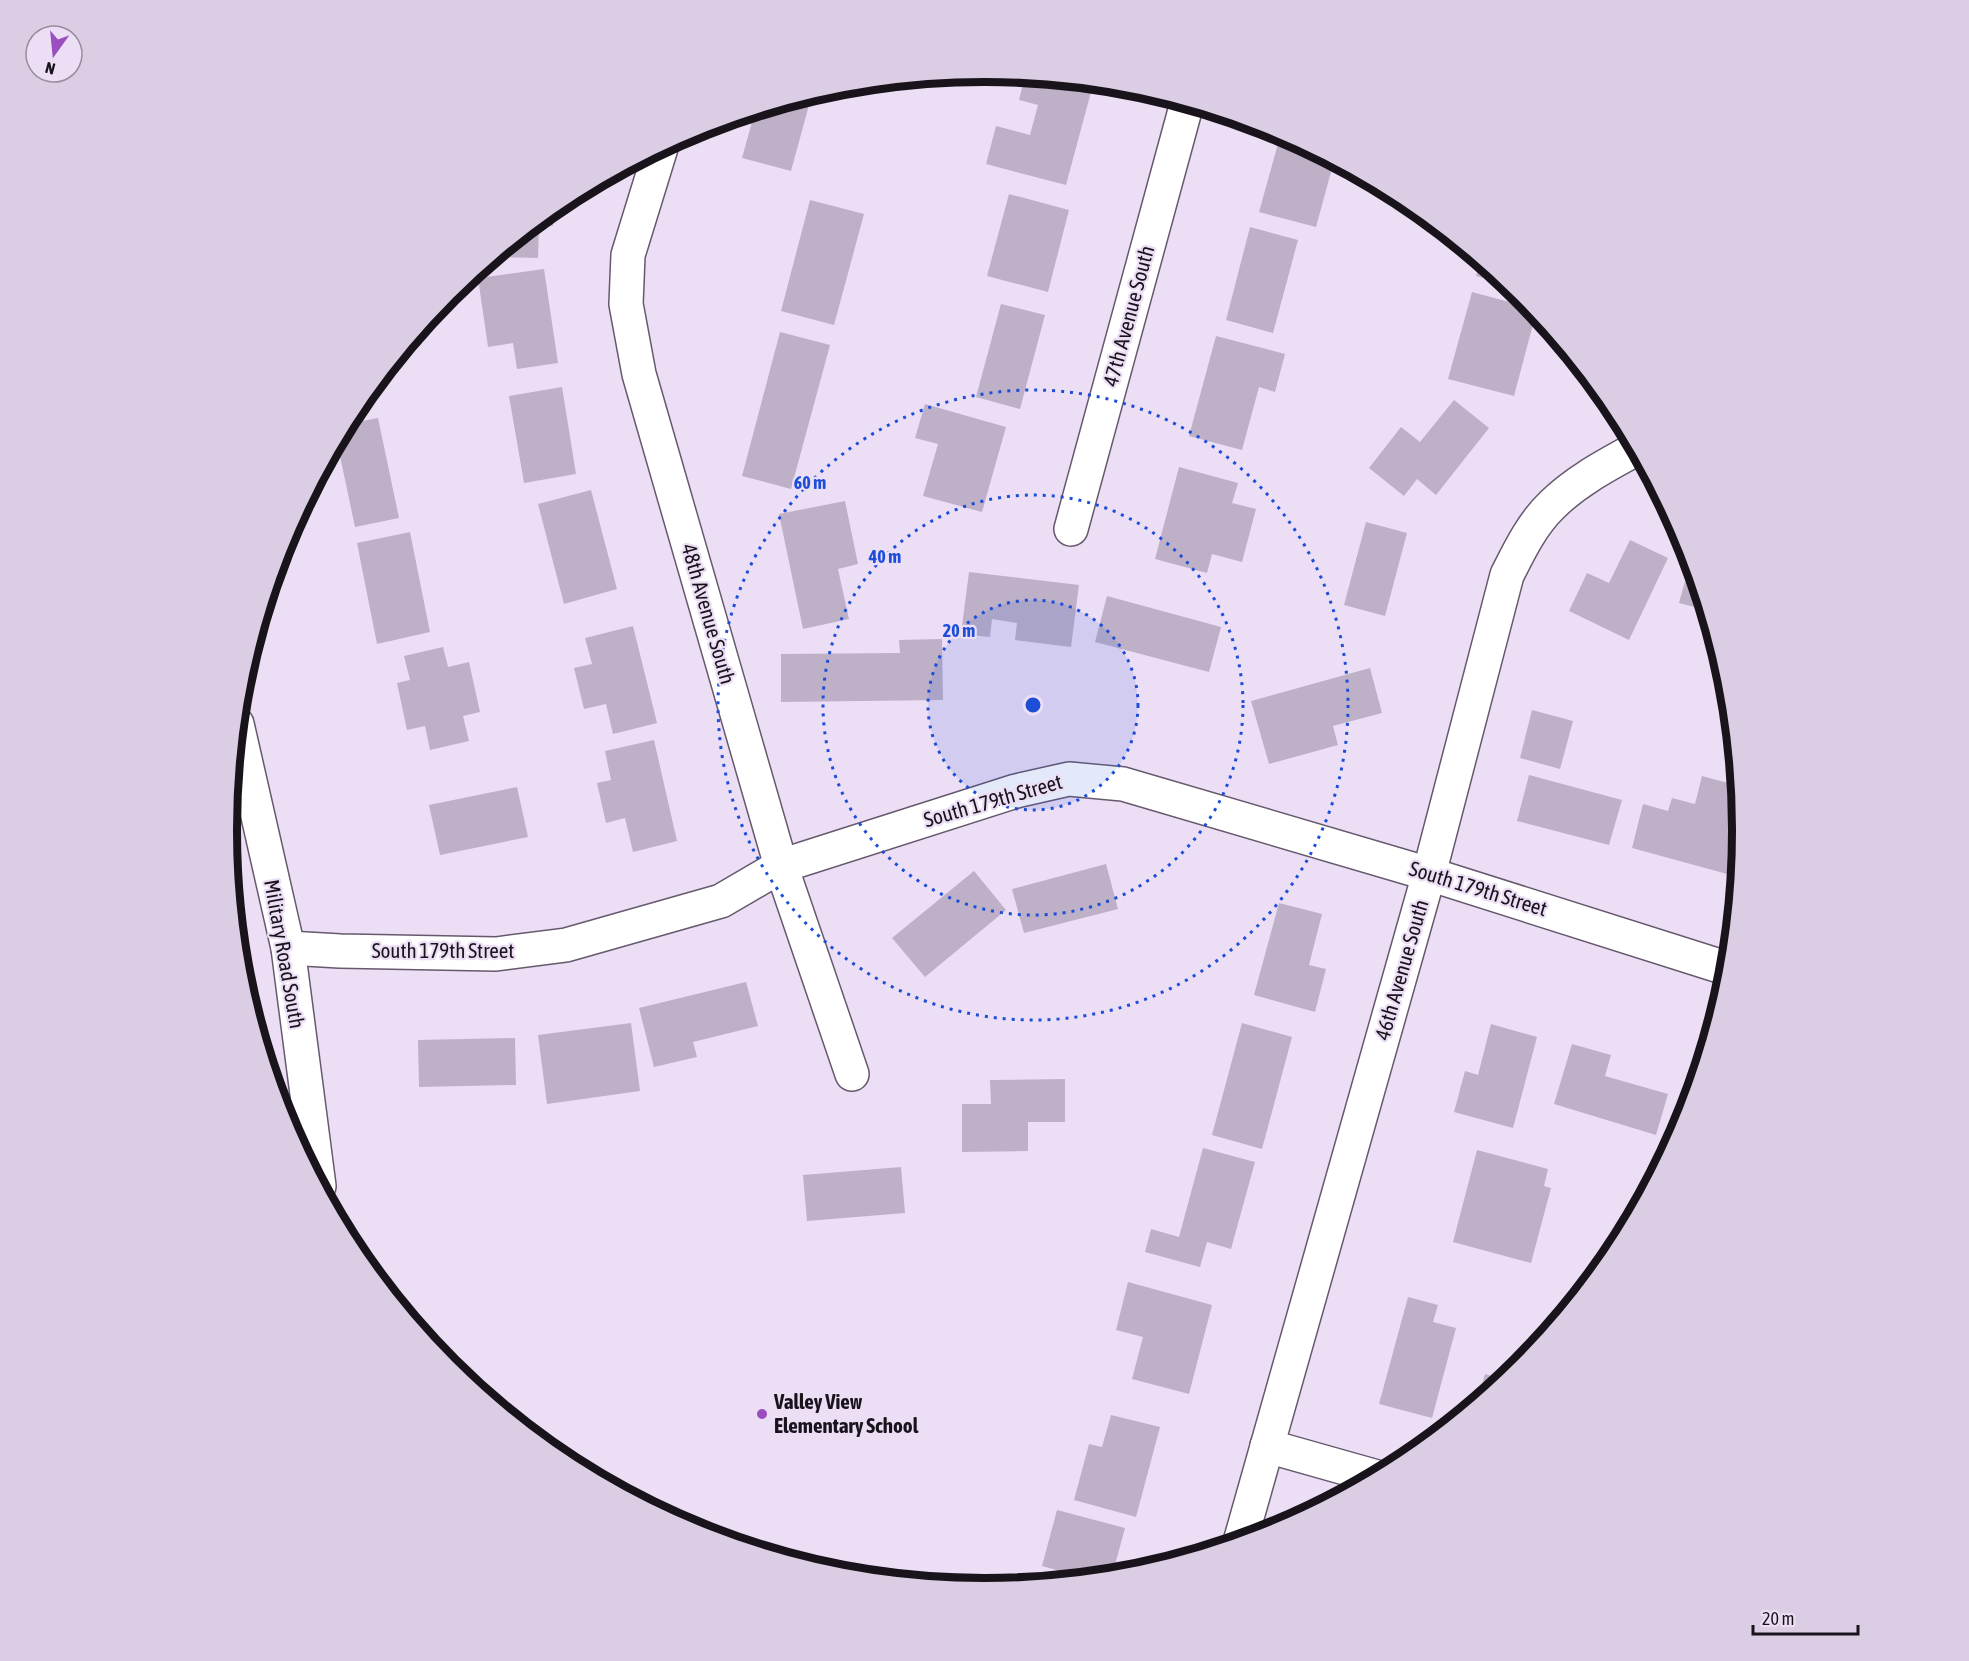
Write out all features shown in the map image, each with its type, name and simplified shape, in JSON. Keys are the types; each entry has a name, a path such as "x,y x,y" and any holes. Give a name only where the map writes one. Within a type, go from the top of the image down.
{"street":[{"name":"47th Avenue South","path":"1071,529 1185,110"},
{"name":"48th Avenue South","path":"658,158 628,255 626,304 639,374 781,866 852,1074"},
{"name":"46th Avenue South","path":"1243,1533 1430,874 1507,575 1524,542 1551,506 1592,473 1629,452"},
{"name":"Military Road South","path":"242,745 288,948 297,1121 302,1136"},
{"name":"South 179th Street","path":"288,948 496,954 566,945 721,901 781,866 1016,791 1069,779 1124,784 1430,874 1720,966"},
{"path":"1266,1446 1365,1474"}],"building":[{"path":"1023,84 1091,92 1066,185 986,164 996,126 1030,135 1038,105 1019,100"},
{"path":"809,104 791,171 742,158 753,119"},
{"path":"1278,143 1332,169 1316,227 1259,212"},
{"path":"1009,194 1069,210 1048,292 987,276"},
{"path":"810,200 864,214 834,325 781,311"},
{"path":"553,220 553,226 545,226"},
{"path":"1250,227 1298,240 1273,333 1226,320"},
{"path":"539,230 538,258 504,257"},
{"path":"1479,268 1490,280 1476,276"},
{"path":"544,269 558,363 517,369 513,343 488,347 478,280 481,278"},
{"path":"1472,292 1514,303 1533,323 1514,396 1448,379"},
{"path":"1001,304 1045,315 1020,409 976,397"},
{"path":"780,332 830,345 791,489 742,476"},
{"path":"1216,336 1285,354 1275,392 1259,387 1242,450 1189,436"},
{"path":"562,387 576,474 524,483 509,396"},
{"path":"1454,400 1489,428 1436,495 1417,479 1404,496 1369,468 1401,427 1420,442"},
{"path":"925,404 1006,427 982,512 923,496 938,444 915,438"},
{"path":"378,418 399,518 355,527 340,456 337,457 359,422"},
{"path":"1179,467 1238,483 1232,503 1256,509 1242,562 1212,554 1207,573 1155,559"},
{"path":"591,490 617,589 564,604 538,504"},
{"path":"845,501 858,564 838,569 849,619 803,629 779,514"},
{"path":"1366,522 1407,533 1385,616 1344,605"},
{"path":"410,532 430,632 377,644 357,543"},
{"path":"1630,540 1668,558 1629,640 1569,611 1587,573 1609,583"},
{"path":"969,572 1079,585 1071,647 1015,640 1017,623 992,619 990,637 961,634"},
{"path":"1687,574 1698,608 1679,603"},
{"path":"1107,596 1221,627 1209,672 1095,642"},
{"path":"633,626 657,723 613,734 606,704 584,709 574,668 592,664 585,638"},
{"path":"942,639 943,700 781,702 781,654 900,653 899,640"},
{"path":"443,647 448,667 469,662 480,712 463,716 469,741 430,750 425,726 407,730 397,683 410,680 404,656"},
{"path":"1370,668 1382,713 1333,726 1338,745 1269,764 1251,701"},
{"path":"1532,710 1573,721 1560,769 1520,758"},
{"path":"654,740 677,841 633,852 625,818 606,823 597,783 611,780 605,751"},
{"path":"1529,775 1622,800 1609,845 1517,821"},
{"path":"1702,776 1731,784 1731,858 1727,874 1632,848 1643,804 1668,811 1672,798 1695,804"},
{"path":"517,787 528,837 440,855 429,805"},
{"path":"1106,864 1118,909 1024,933 1012,889"},
{"path":"974,871 1006,910 925,977 892,938"},
{"path":"1279,903 1322,914 1309,965 1326,969 1315,1012 1254,995"},
{"path":"746,982 758,1026 693,1042 697,1057 654,1067 639,1008"},
{"path":"631,1023 640,1091 547,1104 538,1035"},
{"path":"1242,1023 1292,1037 1262,1149 1212,1135"},
{"path":"1491,1024 1537,1037 1513,1128 1454,1112 1465,1071 1478,1075"},
{"path":"515,1038 516,1085 419,1087 418,1040"},
{"path":"1572,1044 1611,1055 1605,1076 1668,1094 1656,1135 1554,1104"},
{"path":"1065,1079 1065,1122 1028,1122 1028,1151 962,1152 962,1104 991,1104 990,1080"},
{"path":"1203,1148 1255,1162 1231,1249 1207,1242 1200,1267 1145,1252 1151,1229 1179,1237"},
{"path":"1477,1150 1548,1169 1544,1186 1551,1188 1531,1263 1453,1242"},
{"path":"901,1167 905,1213 807,1221 803,1175"},
{"path":"1128,1282 1212,1305 1189,1394 1132,1379 1143,1337 1116,1330"},
{"path":"1408,1297 1438,1305 1433,1322 1456,1328 1432,1418 1379,1404"},
{"path":"1485,1374 1495,1377 1480,1391"},
{"path":"1111,1415 1160,1427 1136,1517 1074,1500 1089,1444 1102,1447"},
{"path":"1057,1510 1125,1528 1115,1567 1067,1574 1042,1566"}],"place":[{"name":"Valley View Elementary School","path":"762,1414"}]}
